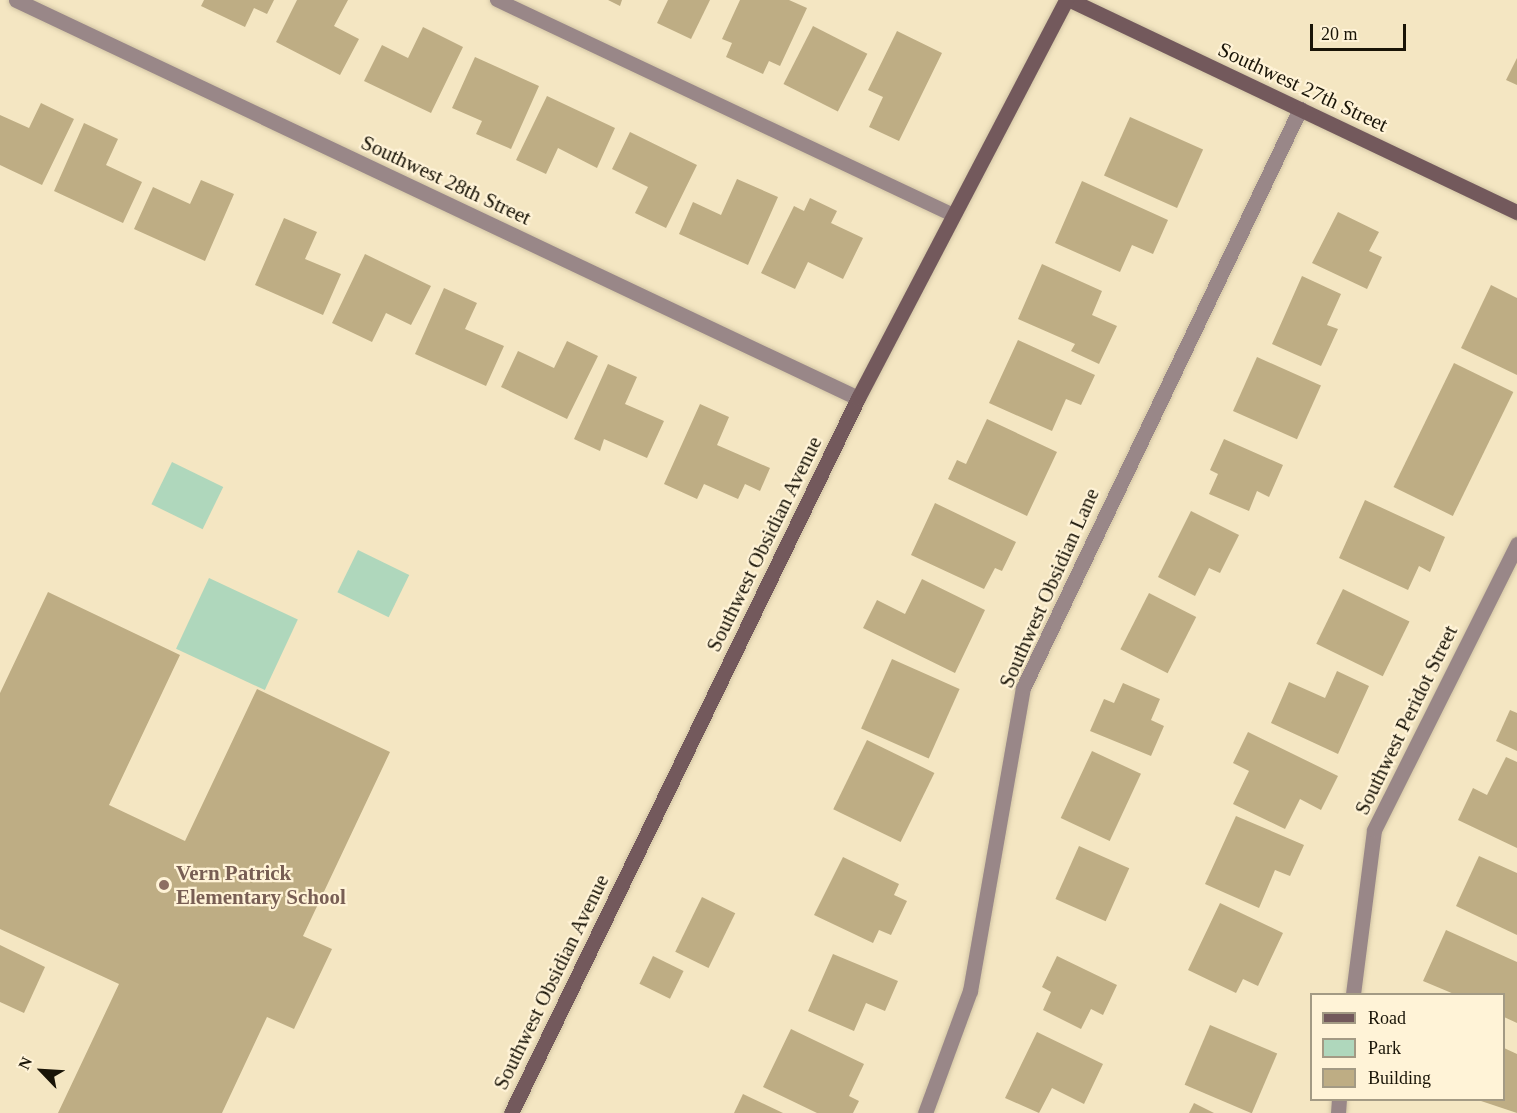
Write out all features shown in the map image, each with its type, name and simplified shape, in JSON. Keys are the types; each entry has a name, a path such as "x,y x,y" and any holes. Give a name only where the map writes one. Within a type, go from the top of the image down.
{"street":[{"name":"Southwest 28th Street","path":"16,0 858,398"},
{"name":"Southwest Obsidian Avenue","path":"511,1113 858,398 1068,0"},
{"name":"Southwest 27th Street","path":"1068,0 1517,212"},
{"name":"Southwest Obsidian Lane","path":"925,1113 970,991 1023,688 1300,109"},
{"name":"Southwest Peridot Street","path":"1353,993 1374,830 1517,544"}],"lane":[{"path":"497,0 953,215"}],"green space":[{"path":"172,462 223,487 203,529 151,504"},
{"path":"358,550 409,575 389,617 337,592"},
{"path":"209,578 298,619 265,690 176,649"}],"building":[{"path":"204,0 274,0 267,14 254,8 245,27 201,6"},
{"path":"297,0 348,0 334,26 359,39 340,75 276,42"},
{"path":"608,0 622,0 620,6"},
{"path":"668,0 710,0 691,39 657,23"},
{"path":"740,0 789,0 807,8 780,66 769,61 763,74 726,57 732,43 722,39"},
{"path":"813,26 867,54 838,112 783,84"},
{"path":"423,27 463,47 431,113 364,81 382,45 408,58"},
{"path":"897,31 942,53 899,141 869,127 883,97 868,90"},
{"path":"475,57 539,86 511,149 476,134 482,121 452,108"},
{"path":"1517,58 1517,85 1506,80"},
{"path":"547,96 615,128 597,168 558,148 546,174 516,160"},
{"path":"41,103 74,119 42,185 0,165 0,115 29,128"},
{"path":"1130,117 1203,150 1177,208 1104,175"},
{"path":"84,123 118,139 106,165 142,182 123,223 54,191"},
{"path":"630,132 697,165 666,228 635,213 648,187 612,169"},
{"path":"737,179 778,197 748,265 679,234 693,202 721,215"},
{"path":"201,180 234,194 205,261 134,229 153,187 190,204"},
{"path":"1082,181 1168,220 1153,254 1132,245 1120,272 1055,243"},
{"path":"810,198 837,211 831,223 863,238 843,279 808,262 795,289 761,273 794,206 804,211"},
{"path":"1338,212 1379,232 1369,251 1382,257 1367,289 1312,263"},
{"path":"284,218 317,232 305,259 341,274 323,315 255,285"},
{"path":"365,254 431,286 411,325 386,313 372,342 332,323"},
{"path":"1042,264 1102,291 1092,315 1117,326 1099,364 1071,351 1075,344 1018,319"},
{"path":"1302,276 1341,294 1327,325 1338,329 1321,366 1272,344"},
{"path":"1491,285 1517,298 1517,375 1461,348"},
{"path":"444,288 477,303 465,329 504,346 486,386 415,354"},
{"path":"1018,340 1095,375 1081,405 1066,399 1052,431 989,403"},
{"path":"567,341 598,356 567,419 501,387 518,351 554,368"},
{"path":"1257,357 1321,385 1297,439 1233,411"},
{"path":"1454,363 1513,392 1453,516 1394,487"},
{"path":"608,364 637,377 625,404 664,421 647,458 604,439 600,451 574,439"},
{"path":"700,404 729,417 717,445 770,468 760,491 745,484 738,499 704,484 697,499 664,484"},
{"path":"987,419 1057,452 1027,516 948,479 957,460 966,464"},
{"path":"1224,439 1283,465 1269,497 1257,491 1249,511 1209,494 1218,474 1210,470"},
{"path":"1365,500 1445,537 1430,572 1419,566 1408,590 1339,558"},
{"path":"935,503 1016,542 1002,571 995,568 984,589 911,555"},
{"path":"1191,511 1239,535 1220,573 1209,568 1195,596 1158,577"},
{"path":"922,579 985,610 955,673 863,628 877,600 905,614"},
{"path":"1343,589 1410,621 1383,676 1316,644"},
{"name":"Vern Patrick Elementary School","path":"48,592 180,655 109,805 185,841 257,689 390,752 303,936 332,949 294,1029 267,1017 222,1113 58,1113 119,984 0,929 0,693"},
{"path":"1149,593 1196,617 1168,673 1120,649"},
{"path":"892,659 960,689 929,759 861,728"},
{"path":"1337,671 1369,686 1338,754 1271,723 1289,682 1325,698"},
{"path":"1123,683 1160,699 1151,720 1164,726 1151,756 1090,731 1104,699 1114,703"},
{"path":"1510,710 1517,713 1517,751 1496,741"},
{"path":"1248,732 1338,776 1321,810 1300,799 1285,829 1233,804 1249,771 1233,763"},
{"path":"867,740 934,773 901,842 833,809"},
{"path":"1092,751 1141,774 1110,841 1061,818"},
{"path":"1506,757 1517,762 1517,848 1458,820 1473,788 1487,795"},
{"path":"1236,816 1304,845 1290,876 1275,870 1259,908 1205,884"},
{"path":"1079,846 1129,868 1106,921 1055,899"},
{"path":"1479,856 1517,873 1517,935 1456,906"},
{"path":"843,857 899,884 894,895 907,901 891,935 879,930 873,943 814,915"},
{"path":"702,897 735,913 709,968 675,952"},
{"path":"1220,903 1283,933 1258,986 1243,979 1236,993 1188,970"},
{"path":"1446,930 1517,962 1517,1023 1505,1017 1505,993 1452,993 1423,981"},
{"path":"0,945 45,967 24,1013 0,1002"},
{"path":"833,954 898,981 885,1011 866,1003 854,1031 808,1011"},
{"path":"653,956 684,971 670,999 639,984"},
{"path":"1057,956 1117,985 1103,1015 1091,1009 1081,1029 1043,1010 1051,992 1042,987"},
{"path":"1210,1025 1277,1054 1252,1113 1185,1085"},
{"path":"791,1029 864,1064 849,1096 859,1101 853,1113 817,1113 763,1087"},
{"path":"1037,1032 1103,1064 1084,1104 1052,1088 1039,1113 1005,1098"},
{"path":"1505,1048 1517,1054 1517,1113 1481,1101 1505,1101"},
{"path":"743,1094 783,1113 734,1113"},
{"path":"1194,1103 1214,1113 1189,1113"}],"place":[{"name":"Vern Patrick Elementary School","path":"164,885"}]}
